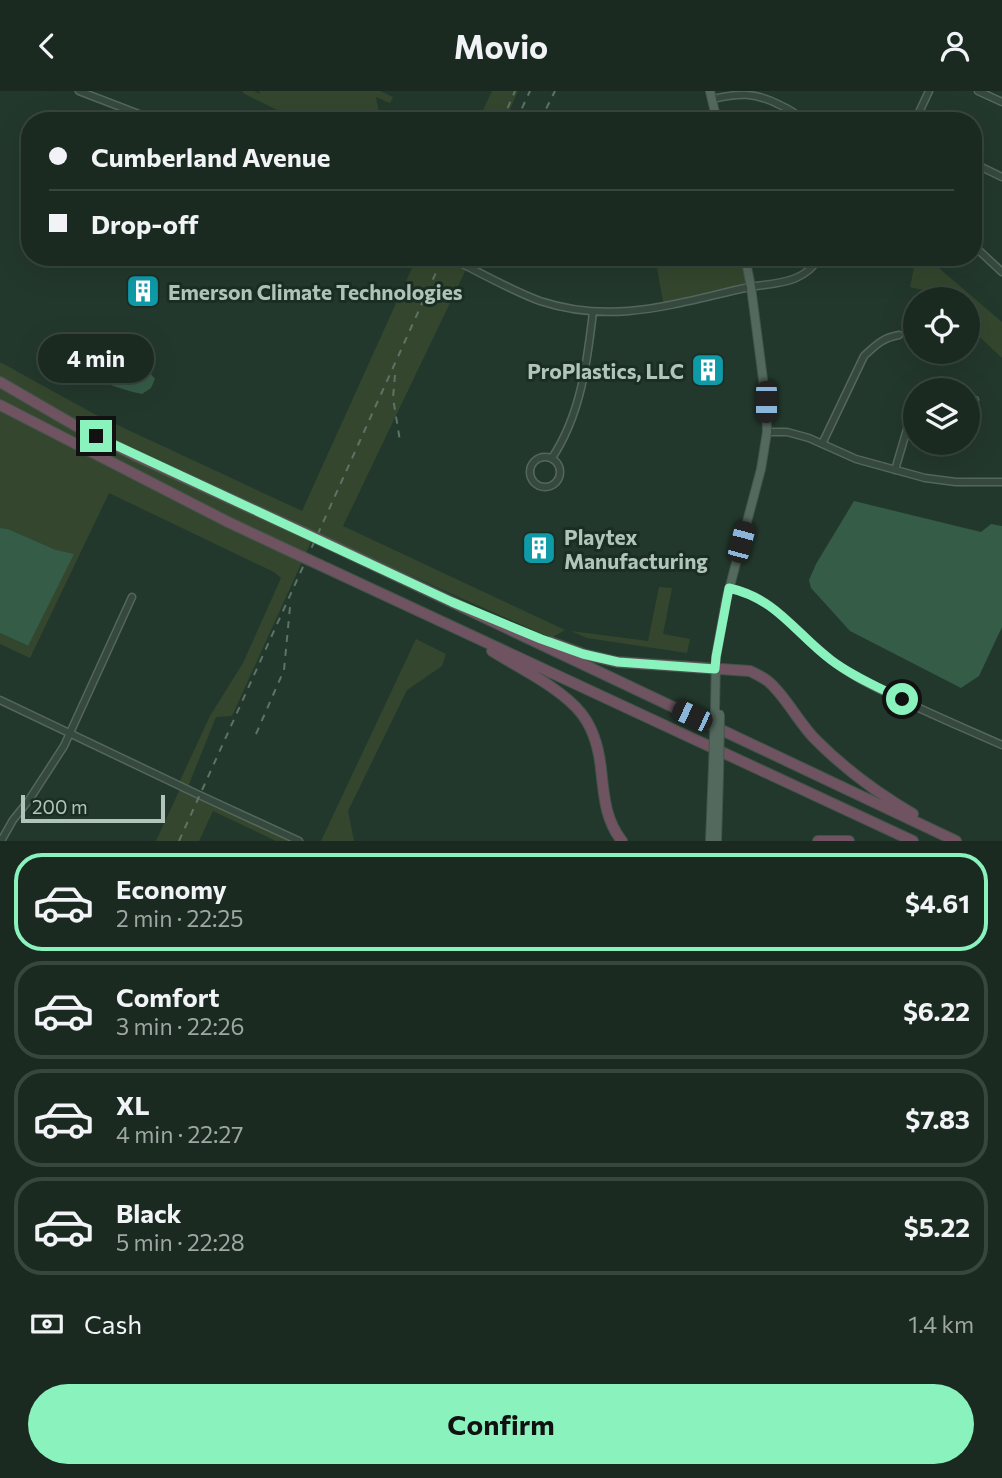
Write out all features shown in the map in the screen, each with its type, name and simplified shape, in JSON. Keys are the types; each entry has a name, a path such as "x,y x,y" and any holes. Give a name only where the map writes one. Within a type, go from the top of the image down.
{"highway":[{"path":"0,382 76,426 134,455 327,543 957,841"},
{"path":"0,405 228,522 913,841"},
{"path":"452,602 583,654 618,662 750,671 767,680 815,740 849,769 889,800 957,841"},
{"path":"424,614 538,679 571,702 583,715 593,734 598,753 611,824 622,841"},
{"path":"818,841 849,841"}],"main road":[{"path":"717,841 718,669 722,626 729,588 761,469 767,432 766,402 747,266"},
{"path":"710,841 716,770"}],"street":[{"path":"79,91 133,112"},
{"path":"919,112 929,91"},
{"path":"978,91 1002,102"},
{"path":"712,95 756,95 793,112"},
{"path":"982,167 1002,177"},
{"path":"982,253 1002,272"},
{"path":"466,266 540,301 607,313 648,310 788,281 800,277 813,266"},
{"path":"552,458 571,423 585,376 593,312"},
{"path":"822,444 864,356 886,338 899,335"},
{"path":"767,432 787,432 809,438 856,459 925,478 956,482 1002,482"},
{"path":"895,470 903,443"},
{"path":"542,456 552,458 559,466 559,477 548,487 538,485 530,477 533,461 542,456"},
{"path":"729,588 747,592 764,601 831,660 860,679 1002,745"},
{"path":"1,841 65,746 132,597"},
{"path":"0,700 299,841"}],"shaded area":[{"path":"380,91 393,97 390,103 376,97 377,112 281,112 243,93"},
{"path":"492,91 518,91 509,112 482,112"},
{"path":"413,266 468,266 343,526 565,630 551,638 315,533 232,716 216,717 187,789 299,841 276,841 213,811 199,841 156,841 210,716 243,663 281,578 274,572 109,493 30,658 0,644 0,633 27,646 56,550 0,528 0,362 98,416 302,511"},
{"path":"657,266 747,266 751,287 664,307"},
{"path":"914,266 937,266 961,287 910,287"},
{"path":"980,303 1002,322 1002,358 980,337"},
{"path":"84,335 95,340 120,362 146,370 155,379 151,388 142,394 107,383 86,371 76,351 77,339"},
{"path":"854,501 981,532 991,524 1002,526 1002,627 979,676 961,688 850,631 811,588 809,580 816,564"},
{"path":"0,528 56,550 74,554 28,646 0,633"},
{"path":"659,587 672,588 663,634 690,639 687,653 587,638 571,631 648,641"},
{"path":"416,639 446,654 442,666 407,690 348,811 354,841 321,841"}],"railway":[{"path":"506,112 515,91"},
{"path":"520,112 530,91"},
{"path":"544,112 555,91"},
{"path":"179,841 439,266"},
{"path":"395,375 393,398 400,441"},
{"path":"256,734 284,670 290,607"}],"place":[{"name":"Emerson Climate Technologies","path":"143,291"},
{"name":"ProPlastics, LLC","path":"708,370"},
{"name":"Playtex Manufacturing","path":"539,548"}],"route":[{"path":"96,436 452,602 583,654 618,662 715,669 729,588 747,592 764,601 831,660 860,679 902,699"}]}
